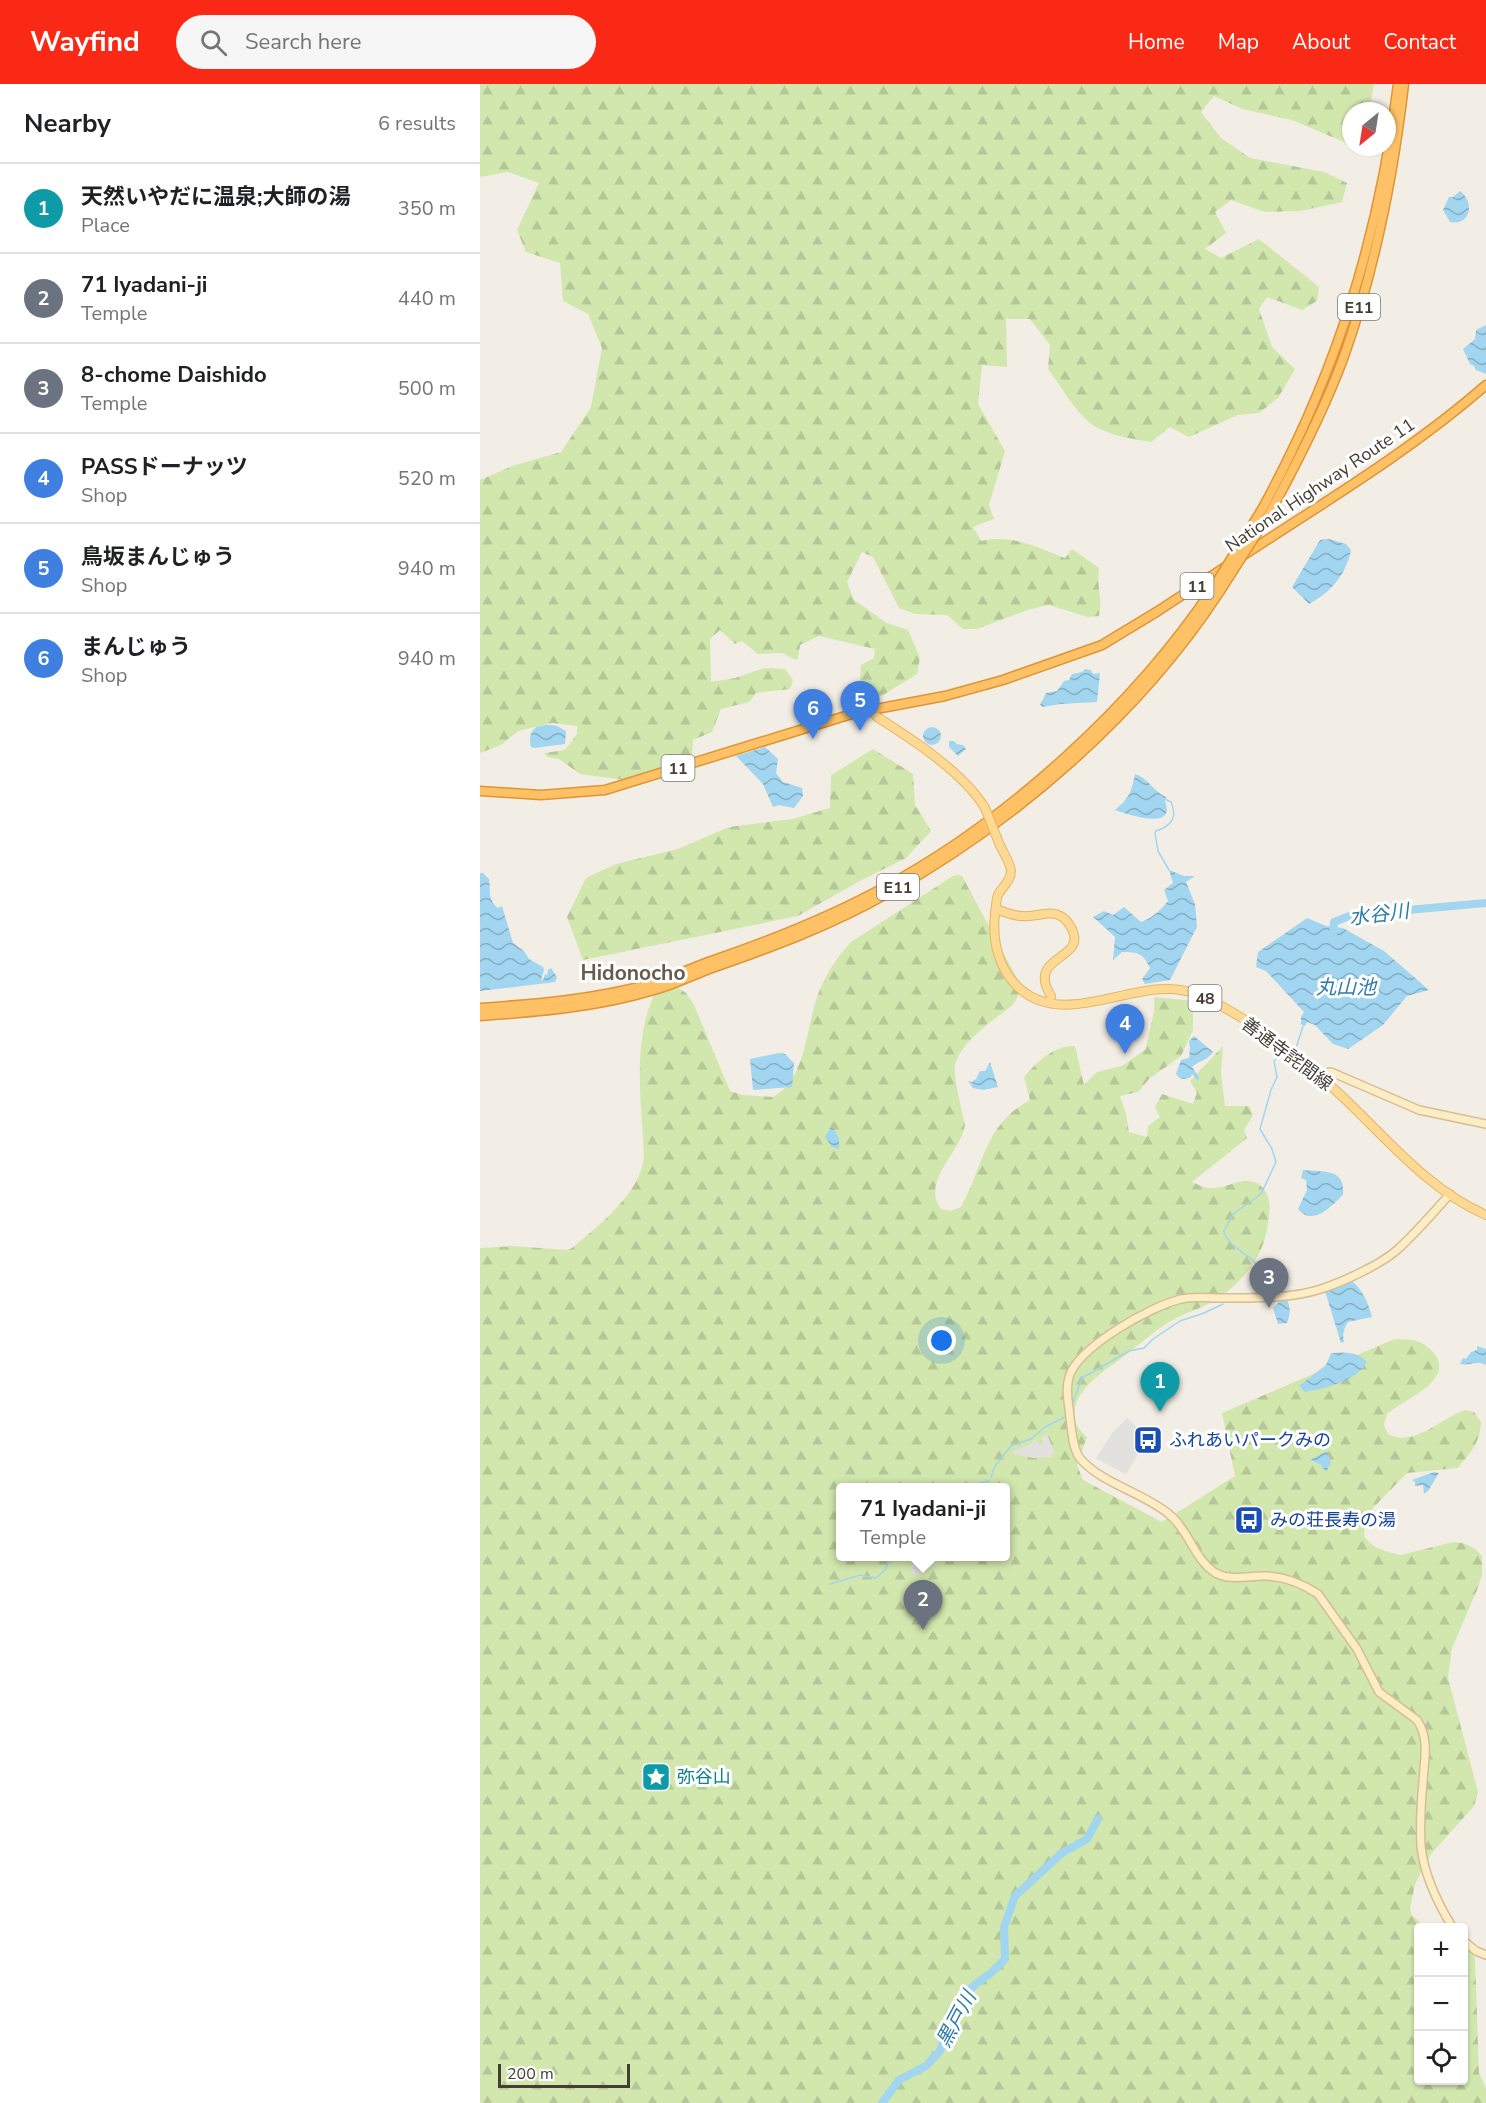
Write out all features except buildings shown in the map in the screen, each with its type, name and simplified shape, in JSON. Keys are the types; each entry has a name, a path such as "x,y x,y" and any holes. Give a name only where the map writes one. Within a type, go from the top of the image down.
{"highway":[{"name":"E11","path":"1265,514 1335,355 1355,296 1385,173 1398,84"},
{"name":"E11","path":"480,1016 582,1005 656,990 765,950 832,921 887,894 942,861 989,827 1069,762 1126,708 1175,655 1199,623 1217,589 1265,514 1310,433 1342,360 1370,274 1390,182 1404,84"},
{"name":"National Highway Route 11","path":"480,791 542,795 605,790 682,768 855,712 972,689 1029,672 1102,645 1158,611 1416,442 1486,385"},
{"name":"E11","path":"480,1008 580,998 652,983 819,920 886,887 940,854 995,815 1065,756 1168,650 1217,589"}],"main road":[{"name":"善通寺詫間線","path":"871,710 877,717 955,773 975,792 985,808 1011,872 1008,881 998,895 996,942 1002,965 1007,974 1025,993 1050,1002 1069,1005 1157,989 1193,993 1253,1026 1285,1048 1333,1087 1382,1138 1414,1167 1450,1194 1486,1215"},
{"path":"996,909 1023,916 1047,912 1057,914 1069,924 1075,937 1074,944 1069,951 1048,966 1044,974 1045,986 1051,996 1050,1002"}],"street":[{"path":"1316,1074 1330,1072 1419,1110 1486,1124"},
{"path":"1450,1194 1392,1254 1369,1268 1322,1289 1304,1293 1246,1298 1184,1298 1145,1312 1082,1357 1070,1376 1067,1388 1074,1447 1081,1459 1109,1479 1151,1500 1172,1516 1213,1572 1233,1578 1255,1576 1285,1579 1318,1594 1358,1649 1379,1692 1417,1720 1426,1745 1422,1785 1421,1846 1430,1881 1451,1923"},
{"path":"1468,1944 1486,1955"}],"green space":[{"path":"480,84 1374,84 1371,102 1342,102 1342,141 1292,120 1242,109 1214,96 1201,112 1221,138 1250,158 1324,172 1347,183 1342,202 1301,211 1265,212 1231,200 1215,212 1226,233 1205,249 1221,258 1259,239 1319,287 1317,301 1302,310 1267,297 1259,309 1272,347 1295,369 1278,398 1259,413 1238,415 1189,437 1170,427 1151,442 1109,433 1089,422 1070,401 1048,369 1050,345 1030,319 1006,318 1007,367 982,365 978,404 1005,451 989,505 994,519 973,527 981,541 1014,540 1065,558 1072,549 1099,568 1099,616 1088,617 1049,605 1027,610 977,629 963,629 947,615 915,614 899,608 873,557 862,552 847,582 854,600 887,623 908,630 920,658 917,674 880,697 859,696 861,665 874,658 875,649 819,636 800,645 796,660 782,653 758,654 742,641 735,644 720,630 710,639 711,682 735,678 764,668 785,669 793,680 790,689 756,693 749,702 721,709 712,732 693,740 692,758 625,780 580,774 559,759 547,757 544,753 565,750 577,734 577,726 552,723 518,731 501,745 480,753 480,480 512,466 561,452 591,407 602,348 588,314 563,301 560,263 526,252 517,230 539,183 508,172 480,177"},
{"path":"873,749 913,774 915,805 931,831 906,858 798,916 583,960 567,917 586,878 616,864 678,849 729,827 792,819 830,808 831,775"},
{"path":"959,875 962,876 1018,980 1019,992 1013,1005 971,1040 957,1058 956,1085 965,1124 962,1135 944,1166 935,1188 941,1209 951,1211 961,1207 994,1134 1003,1121 1030,1100 1024,1077 1053,1051 1075,1046 1084,1085 1097,1072 1122,1066 1146,1049 1154,1010 1154,997 1193,1001 1193,1030 1181,1056 1149,1079 1138,1092 1120,1096 1129,1132 1147,1137 1148,1126 1160,1117 1155,1107 1162,1094 1193,1104 1197,1093 1190,1081 1223,1046 1221,1073 1225,1106 1249,1106 1253,1115 1244,1130 1247,1138 1192,1182 1210,1188 1243,1181 1255,1182 1261,1186 1269,1199 1270,1209 1266,1235 1253,1264 1223,1295 1160,1328 1097,1377 1082,1393 1075,1412 1077,1425 1087,1437 1077,1465 1083,1480 1162,1522 1235,1476 1222,1413 1392,1340 1408,1339 1423,1344 1432,1351 1438,1361 1439,1371 1426,1388 1387,1414 1384,1425 1388,1434 1398,1437 1417,1435 1465,1410 1474,1412 1481,1422 1477,1442 1458,1468 1407,1473 1373,1508 1367,1517 1364,1532 1365,1538 1375,1547 1401,1555 1453,1542 1469,1546 1482,1556 1482,1575 1452,1648 1448,1678 1478,1792 1474,1806 1431,1854 1415,1884 1410,1909 1412,1915 1421,1923 1414,1923 1414,2085 1468,2085 1468,1945 1475,1959 1479,2073 1486,2088 1486,2103 480,2103 480,1248 513,1246 567,1250 605,1219 627,1196 641,1170 644,1157 640,1094 641,1051 648,1010 656,991 674,985 686,993 694,1005 730,1091 743,1095 773,1097 784,1089 799,1066 820,990 831,968 851,942 953,876"}],"shaded area":[{"path":"1127,1418 1148,1437 1126,1475 1096,1458 1112,1433"},
{"path":"1047,1434 1054,1451 1051,1457 1033,1458 1013,1454 1012,1452 1031,1444 1035,1439 1040,1445 1044,1442 1041,1438"},
{"path":"940,1561 920,1574 911,1574 910,1564"}],"water":[{"path":"1460,191 1468,201 1469,212 1463,220 1450,222 1443,210 1449,197 1453,197"},
{"path":"1486,325 1486,374 1476,370 1470,364 1463,349 1475,339 1476,330"},
{"path":"1329,539 1346,544 1351,550 1349,559 1331,588 1309,604 1292,587 1320,540"},
{"path":"1085,669 1091,670 1093,674 1100,673 1097,702 1043,707 1040,705 1046,693 1057,691 1072,674"},
{"path":"551,725 566,731 565,744 531,747 530,737 533,730 538,726"},
{"path":"932,727 938,730 941,736 938,742 932,745 926,742 923,736 926,730"},
{"path":"949,741 963,745 966,749 958,756 949,747"},
{"path":"765,747 778,759 776,773 783,782 802,788 803,796 794,808 779,805 773,807 763,784 736,756"},
{"path":"1135,774 1166,797 1167,810 1164,816 1149,819 1115,810 1129,795"},
{"path":"1169,870 1184,876 1195,876 1186,882 1195,904 1197,927 1170,980 1145,984 1142,979 1150,968 1145,959 1136,953 1122,952 1113,960 1115,937 1093,917 1104,911 1113,915 1124,907 1141,922 1149,918 1168,901 1164,890 1173,883"},
{"path":"480,873 489,879 492,901 498,908 502,906 513,943 524,951 529,959 543,967 541,980 551,968 557,977 555,982 480,991"},
{"name":"丸山池","path":"1307,918 1326,926 1343,928 1384,951 1429,990 1407,996 1383,1025 1348,1049 1333,1044 1315,1025 1307,1022 1305,1026 1301,1024 1304,1012 1266,971 1256,967 1258,952"},
{"path":"1194,1036 1213,1052 1208,1058 1192,1067 1199,1077 1198,1081 1192,1074 1191,1077 1185,1079 1176,1074 1181,1060 1189,1058 1189,1041"},
{"path":"779,1053 785,1054 794,1063 792,1087 753,1090 750,1059"},
{"path":"990,1062 998,1087 983,1090 973,1088 968,1081 972,1082 976,1079 980,1071 985,1071"},
{"path":"830,1128 833,1128 839,1138 839,1149 832,1147 825,1137"},
{"path":"1303,1170 1332,1173 1337,1176 1343,1186 1343,1195 1322,1213 1310,1216 1304,1214 1298,1209 1307,1190 1306,1180 1301,1178"},
{"path":"1349,1278 1364,1296 1372,1317 1348,1322 1343,1336 1344,1342 1341,1343 1325,1291"},
{"path":"1282,1299 1287,1300 1289,1314 1287,1323 1278,1324 1273,1308"},
{"path":"1477,1346 1486,1349 1486,1365 1460,1364 1463,1358 1466,1359 1471,1352 1477,1350"},
{"path":"1331,1353 1355,1354 1367,1362 1362,1369 1348,1379 1305,1392 1299,1386 1326,1365"},
{"path":"1327,1451 1331,1462 1326,1472 1320,1464 1310,1460"},
{"path":"1434,1472 1439,1473 1424,1494 1423,1485 1415,1486 1412,1480"}],"waterway":[{"path":"1165,799 1171,802 1173,808 1172,821 1155,833 1158,851 1169,870"},
{"name":"水谷川","path":"1333,936 1334,922 1352,915 1486,903"},
{"path":"1294,1049 1303,1026"},
{"path":"1256,1285 1264,1282 1262,1273 1251,1259 1226,1238 1224,1231 1233,1214 1261,1194 1276,1162 1272,1149 1260,1129 1277,1077 1274,1061 1284,1052"},
{"path":"1072,1405 1082,1378 1129,1351 1144,1348 1153,1339 1180,1321 1223,1304"},
{"path":"991,1477 995,1466 1011,1446 1031,1439 1045,1427 1065,1417"},
{"path":"979,1483 989,1481"},
{"path":"830,1584 860,1575 876,1578 892,1561"},
{"name":"黒戸川","path":"882,2103 899,2080 926,2066 940,2051 956,2014 972,1987 1005,1959 1004,1927 1015,1896 1062,1853 1087,1839 1098,1819"}],"place":[{"name":"鳥坂まんじゅう","path":"860,731"},
{"name":"まんじゅう","path":"813,739"},
{"name":"PASSドーナッツ","path":"1125,1054"},
{"name":"8-chome Daishido","path":"1269,1308"},
{"name":"天然いやだに温泉;大師の湯","path":"1160,1412"},
{"name":"ふれあいパークみの","path":"1148,1440"},
{"name":"みの荘長寿の湯","path":"1249,1520"},
{"name":"71 Iyadani-ji","path":"923,1630"},
{"name":"弥谷山","path":"656,1777"}],"district":[{"name":"Hidonocho","path":"633,973"}]}
